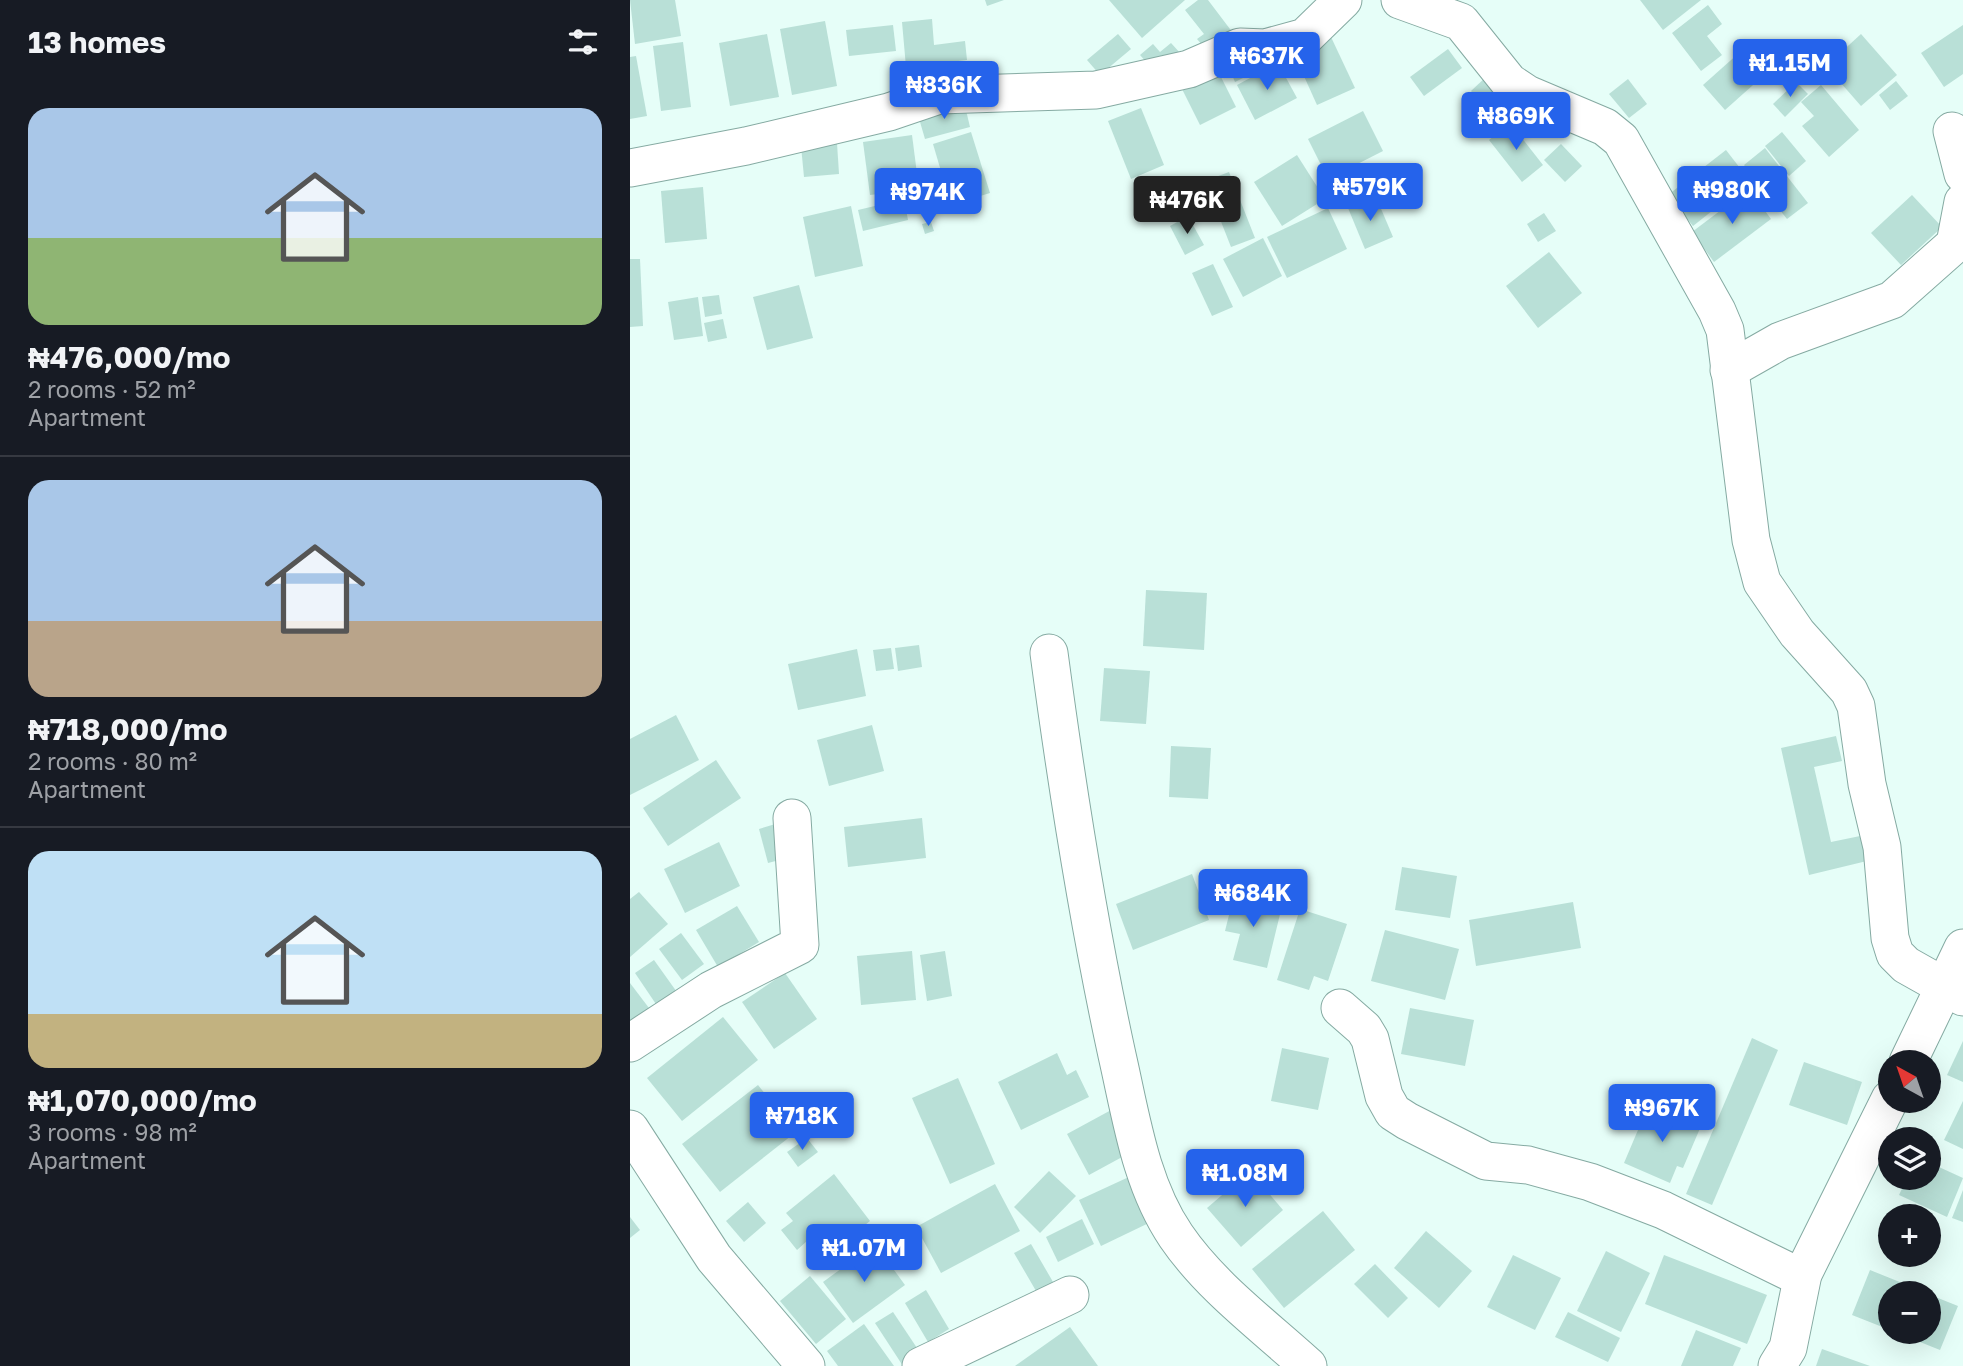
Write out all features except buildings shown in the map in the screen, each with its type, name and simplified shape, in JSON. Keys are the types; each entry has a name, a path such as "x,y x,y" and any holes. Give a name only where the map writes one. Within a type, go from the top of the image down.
{"street":[{"path":"630,168 746,146 888,112 939,95 1097,90 1189,69 1240,47 1286,45 1305,37 1343,0"},
{"path":"1400,0 1471,11 1509,82 1527,94 1605,127 1621,140 1717,311 1726,330 1751,540 1762,582 1797,633 1849,691 1856,706 1867,785 1882,847 1890,938 1895,954 1906,965 1952,992"},
{"path":"1952,131 1963,174"},
{"path":"1729,370 1780,341 1892,300 1955,244 1963,202"},
{"path":"1049,653 1091,936 1137,1144 1154,1195 1175,1235 1202,1269 1308,1366"},
{"path":"630,1043 711,990 800,945 792,818"},
{"path":"1916,1050 1952,992 1963,947"},
{"path":"1340,1008 1364,1029 1370,1040 1384,1096 1394,1112 1407,1121 1486,1161 1528,1165 1590,1182 1663,1209 1800,1277 1803,1274"},
{"path":"1777,1366 1788,1348 1803,1274 1883,1113"},
{"path":"630,1129 714,1258 806,1366"},
{"path":"921,1366 1070,1295"}]}
